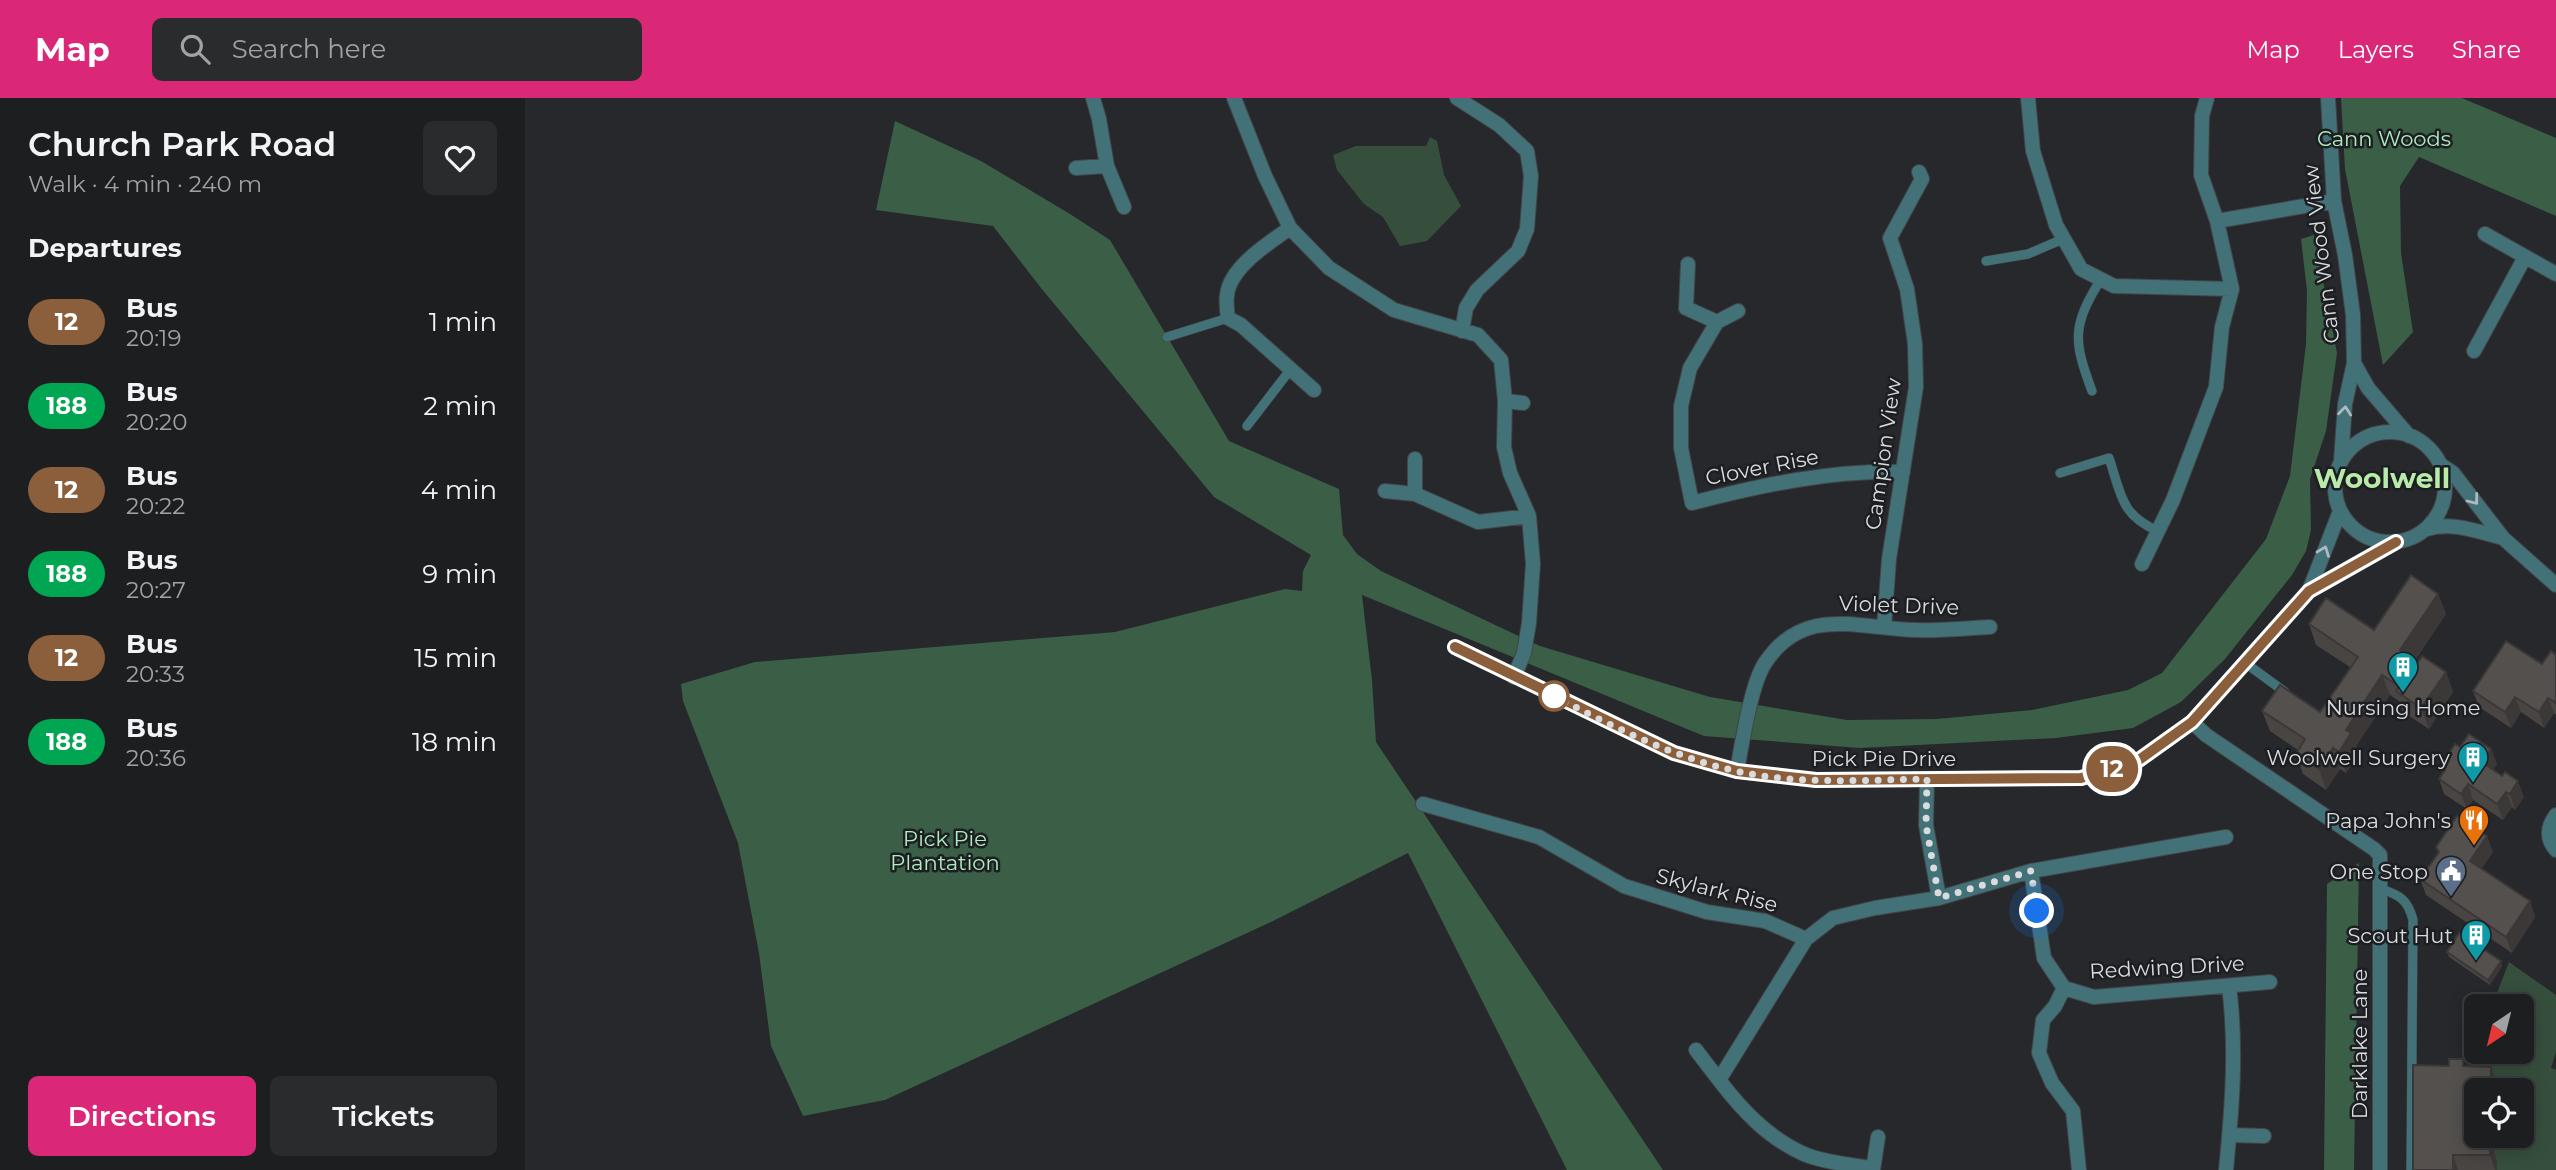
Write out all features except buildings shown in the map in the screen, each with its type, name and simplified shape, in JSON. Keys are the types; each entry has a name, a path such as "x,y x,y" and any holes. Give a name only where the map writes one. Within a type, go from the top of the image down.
{"street":[{"path":"1093,98 1107,166 1124,207"},
{"path":"1234,98 1265,176 1290,228 1329,268 1394,310 1478,335 1501,360 1505,401 1504,447 1510,473 1529,516 1534,564 1524,653 1514,677"},
{"path":"1457,98 1499,125 1527,150 1531,176 1527,229 1518,251 1477,290 1466,308 1462,331"},
{"path":"2028,98 2033,151 2056,225 2081,269 2114,286 2232,289"},
{"path":"2142,564 2173,500 2216,387 2222,327 2232,289 2217,221 2201,175 2202,116 2207,98"},
{"name":"Cann Wood View","path":"2328,98 2334,201 2353,315 2354,363 2345,404 2341,461"},
{"path":"1076,168 1107,166"},
{"name":"Campion View","path":"1884,627 1889,559 1916,387 1915,344 1907,289 1890,238 1921,179 1919,172"},
{"path":"2217,221 2334,201"},
{"path":"1290,228 1248,259 1234,279 1226,294 1228,317 1241,325 1314,390"},
{"path":"2485,234 2556,274"},
{"path":"2474,351 2525,257"},
{"path":"1688,264 1686,308 1717,322"},
{"name":"Clover Rise","path":"1738,310 1717,322 1690,368 1681,406 1681,448 1692,503 1775,482 1830,474 1903,471"},
{"name":"Cann Wood View","path":"2354,363 2368,388 2409,436"},
{"path":"1505,401 1523,403"},
{"path":"2503,538 2470,529 2439,525 2413,538 2396,542 2379,542 2363,536 2350,525 2340,511 2335,495 2335,477 2341,461 2351,448 2378,433 2394,432 2409,436 2428,447 2441,465 2453,473 2503,538 2556,585"},
{"path":"1415,458 1415,494"},
{"path":"2427,529 2441,510 2445,487 2441,465"},
{"path":"1385,491 1415,494 1478,522 1529,516"},
{"name":"Pick Pie Drive","path":"2309,591 2340,511"},
{"name":"Pick Pie Drive","path":"1455,647 1674,753 1737,771 1816,780 2081,778 2136,762 2192,722 2309,591 2396,542"},
{"name":"Violet Drive","path":"1737,771 1751,704 1763,664 1783,641 1814,625 1842,623 1915,630 1990,627"},
{"name":"Darklake Lane","path":"2192,722 2206,735 2380,855 2380,1170"},
{"path":"1927,779 1926,825 1939,898"},
{"name":"Skylark Rise","path":"1423,804 1539,837 1624,886 1707,912 1765,920 1807,939"},
{"path":"2556,815 2550,825 2549,840 2556,850"},
{"path":"1719,1080 1807,939 1833,918 1874,908 1939,898 2031,871 2226,837"},
{"name":"Redwing Drive","path":"2031,871 2044,958 2064,988 2094,997 2270,982"},
{"path":"2226,1170 2234,1045 2229,986"},
{"path":"2064,988 2055,1006 2043,1020 2039,1053 2052,1083 2073,1111 2079,1170"},
{"path":"1696,1050 1739,1107 1771,1135 1805,1155 1873,1170 1878,1137"},
{"path":"2229,1135 2264,1136"}],"lane":[{"path":"1986,261 2028,254 2063,239"},
{"path":"2092,391 2077,342 2080,319 2101,279"},
{"path":"1167,337 1228,317"},
{"path":"1247,426 1290,370"},
{"path":"2060,473 2109,457 2125,505 2140,523 2158,531"},
{"path":"2244,662 2298,701"},
{"path":"2381,889 2401,895 2410,907 2413,920 2411,1170"}],"green space":[{"name":"Cann Woods","path":"2341,98 2462,98 2556,138 2556,216 2419,157 2400,186 2401,253 2413,332 2383,365 2345,169"},
{"name":"Pick Pie Plantation","path":"895,121 981,161 1110,240 1229,441 1339,489 1343,535 1357,554 1381,571 1540,646 1710,697 1847,720 1937,719 2032,710 2128,690 2162,673 2266,539 2290,476 2306,344 2307,291 2301,239 2314,235 2337,353 2326,431 2310,479 2311,530 2306,551 2292,575 2225,659 2181,702 2133,728 2056,738 1860,748 1704,736 1362,595 1376,742 1663,1170 1567,1170 1408,853 1273,921 885,1100 803,1116 771,1046 759,953 738,843 683,701 681,684 755,662 1115,632 1285,589 1302,591 1303,571 1311,555 1214,497 993,226 876,210"},
{"path":"1430,137 1437,141 1444,175 1461,206 1427,241 1400,246 1383,217 1364,204 1337,170 1333,155 1356,146 1426,146"},
{"path":"2359,863 2354,1170 2324,1170 2327,884"},
{"path":"2509,962 2556,995 2556,1052 2551,1068 2556,1070 2556,1170 2497,1170 2494,1148 2534,1148 2534,1078 2488,1078 2488,1064 2534,1064 2534,994 2497,994"}],"bus line":[{"name":"12","path":"1455,647 1674,753 1737,771 1816,780 2081,778 2136,762 2192,722 2309,591 2396,542"}],"place":[{"name":"Nursing Home","path":"2403,694"},
{"name":"Woolwell Surgery","path":"2473,784"},
{"name":"Papa John's","path":"2474,847"},
{"name":"One Stop","path":"2451,898"},
{"name":"Scout Hut","path":"2476,962"}],"district":[{"name":"Woolwell","path":"2382,478"}],"route":[{"path":"1554,696 1674,753 1737,771 1816,780 1927,779 1926,825 1939,898 2031,871 2037,911"}]}
